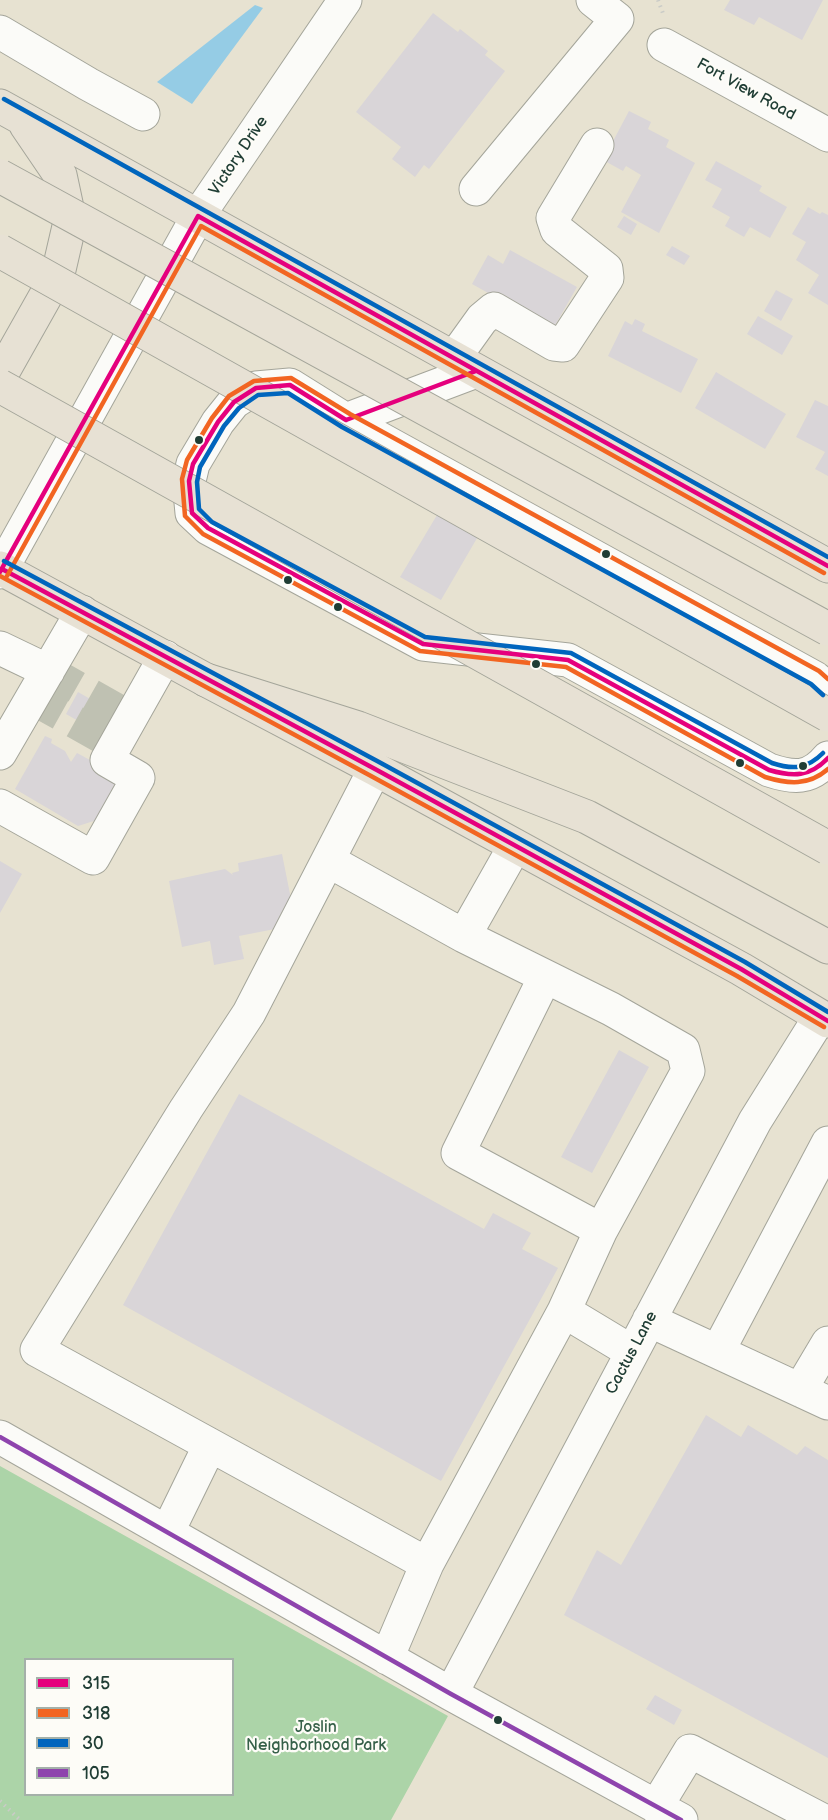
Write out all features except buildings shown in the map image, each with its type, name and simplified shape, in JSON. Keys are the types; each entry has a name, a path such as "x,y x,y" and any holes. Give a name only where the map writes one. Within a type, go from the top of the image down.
{"main road":[{"path":"11,112 828,566"},
{"path":"0,377 58,274 70,222 60,175 11,112"},
{"path":"0,176 828,628"},
{"path":"0,250 828,715"},
{"path":"0,386 828,848"},
{"path":"1,570 375,769 741,969 824,1019"},
{"path":"206,680 358,728 587,817 828,947"}],"street":[{"path":"476,189 617,19 593,0"},
{"name":"Victory Drive","path":"1,570 198,216 330,6"},
{"path":"0,32 143,114"},
{"name":"Fort View Road","path":"664,45 828,135"},
{"path":"346,420 465,364 482,319 494,309 554,344 563,345 607,278 606,269 556,230 553,218 597,145"},
{"path":"828,689 815,678 346,420 290,385 256,388 234,402 218,422 193,464 189,481 192,513 208,528 423,644 568,660 769,770 785,775 801,777 822,765 828,758"},
{"path":"0,753 82,612"},
{"path":"0,648 48,671"},
{"path":"0,806 93,858 138,778 107,760 165,657"},
{"path":"375,769 249,1013 186,1109 37,1350 427,1564"},
{"path":"464,936 515,846"},
{"path":"329,861 464,936 611,1009 683,1050 688,1071 601,1230 564,1311 427,1564 387,1658"},
{"path":"545,977 458,1153 601,1230"},
{"name":"Cactus Lane","path":"451,1694 755,1121 824,1019"},
{"path":"718,1352 828,1143"},
{"path":"564,1311 632,1352"},
{"path":"650,1320 814,1396 828,1343"},
{"path":"0,1437 387,1658 668,1813 690,1750 822,1820"},
{"path":"168,1531 210,1445"}],"path":[{"path":"0,1801 20,1820"}],"green space":[{"name":"Joslin Neighborhood Park","path":"0,1466 448,1716 391,1820 0,1820"}],"water":[{"path":"255,5 263,8 192,104 157,82"}],"tunnel":[{"path":"48,671 131,718"},
{"path":"32,698 116,745"}],"transit line":[{"name":"30","path":"4,99 828,557"},
{"name":"315","path":"198,216 828,566"},
{"name":"315","path":"0,572 198,216"},
{"name":"318","path":"7,576 201,226 824,573"},
{"name":"315","path":"346,420 476,371"},
{"name":"318","path":"828,679 819,671 350,414 291,378 254,381 229,396 212,418 187,460 182,479 185,516 203,534 420,651 566,667 765,777 790,782 806,781 821,775 828,769"},
{"name":"315","path":"346,420 290,385 256,388 234,402 218,422 193,464 189,481 192,513 208,528 423,644 568,660 769,770 786,774 801,774 815,769 828,758"},
{"name":"30","path":"823,695 811,684 342,427 288,393 258,395 239,408 224,426 200,467 197,482 199,509 212,522 425,637 571,653 772,763 799,767 823,753"},
{"name":"30","path":"4,561 745,962 828,1012"},
{"name":"315","path":"2,569 741,969 828,1021"},
{"name":"318","path":"0,576 737,976 824,1027"},
{"name":"105","path":"0,1437 451,1694 681,1820"}]}
